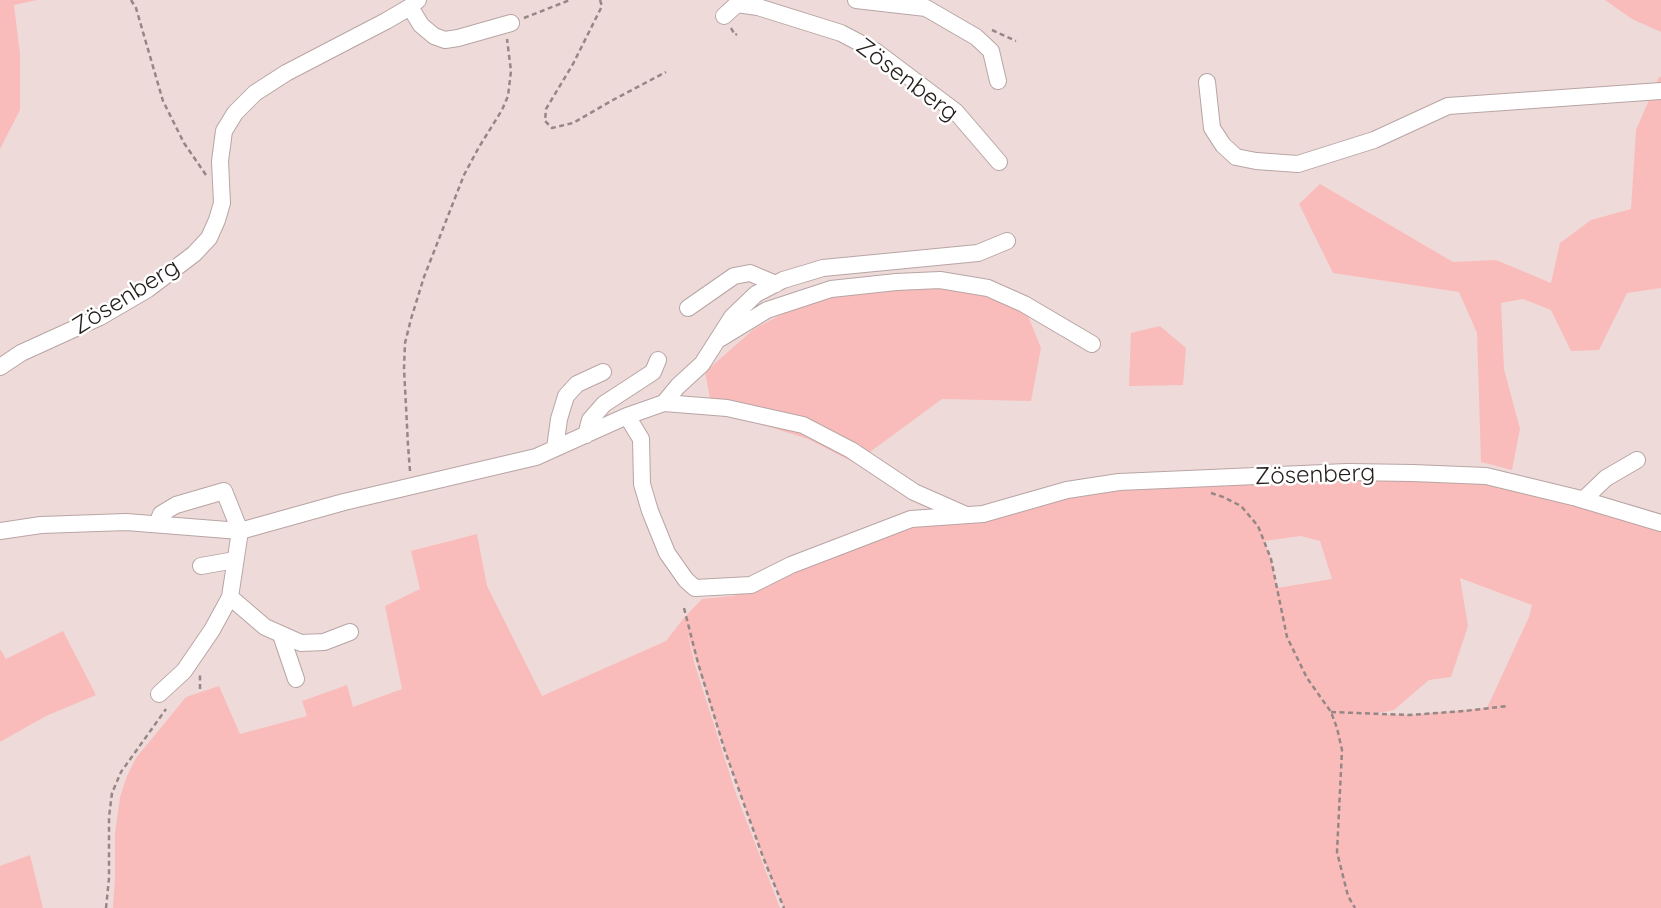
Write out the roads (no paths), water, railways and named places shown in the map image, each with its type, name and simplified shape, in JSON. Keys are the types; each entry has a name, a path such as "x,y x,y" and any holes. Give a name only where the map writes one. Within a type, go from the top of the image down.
{"street":[{"name":"Zösenberg","path":"856,0 926,8 976,37 991,51 998,81"},
{"name":"Zösenberg","path":"724,16 739,2 841,33 875,51 956,113 999,162"},
{"name":"Zösenberg","path":"0,368 22,354 109,312 148,289 194,254 209,237 222,203 220,161 224,131 235,113 255,93 286,73 414,3 421,25 434,36 445,40 508,24"},
{"path":"1207,82 1212,128 1223,145 1236,157 1298,164 1374,140 1448,106 1661,91"},
{"path":"664,403 678,386 702,365 732,317 756,294 783,280 823,268 978,253 1007,241"},
{"path":"688,308 734,276 750,273 776,284"},
{"path":"719,339 767,310 831,289 940,280 988,288 1024,304 1092,344"},
{"path":"586,435 590,420 604,404 653,372 658,360"},
{"path":"555,448 566,396 577,384 603,372"},
{"path":"0,531 41,525 126,522 240,531 412,485 536,457 627,416 664,403 727,408 803,425 851,450 914,492 966,515"},
{"name":"Zösenberg","path":"627,416 641,439 642,484 650,511 667,553 695,588 751,585 790,565 911,519 983,514 1067,490 1119,482 1347,472 1486,476 1661,523"},
{"path":"1583,500 1606,478 1637,460"},
{"path":"156,524 161,514 176,505 224,491 240,531 230,597 212,630 184,671 159,694"},
{"path":"911,519 914,492"},
{"path":"201,566 235,560"},
{"path":"230,597 265,627 301,643 324,642 350,632"},
{"path":"281,635 296,679"}]}
